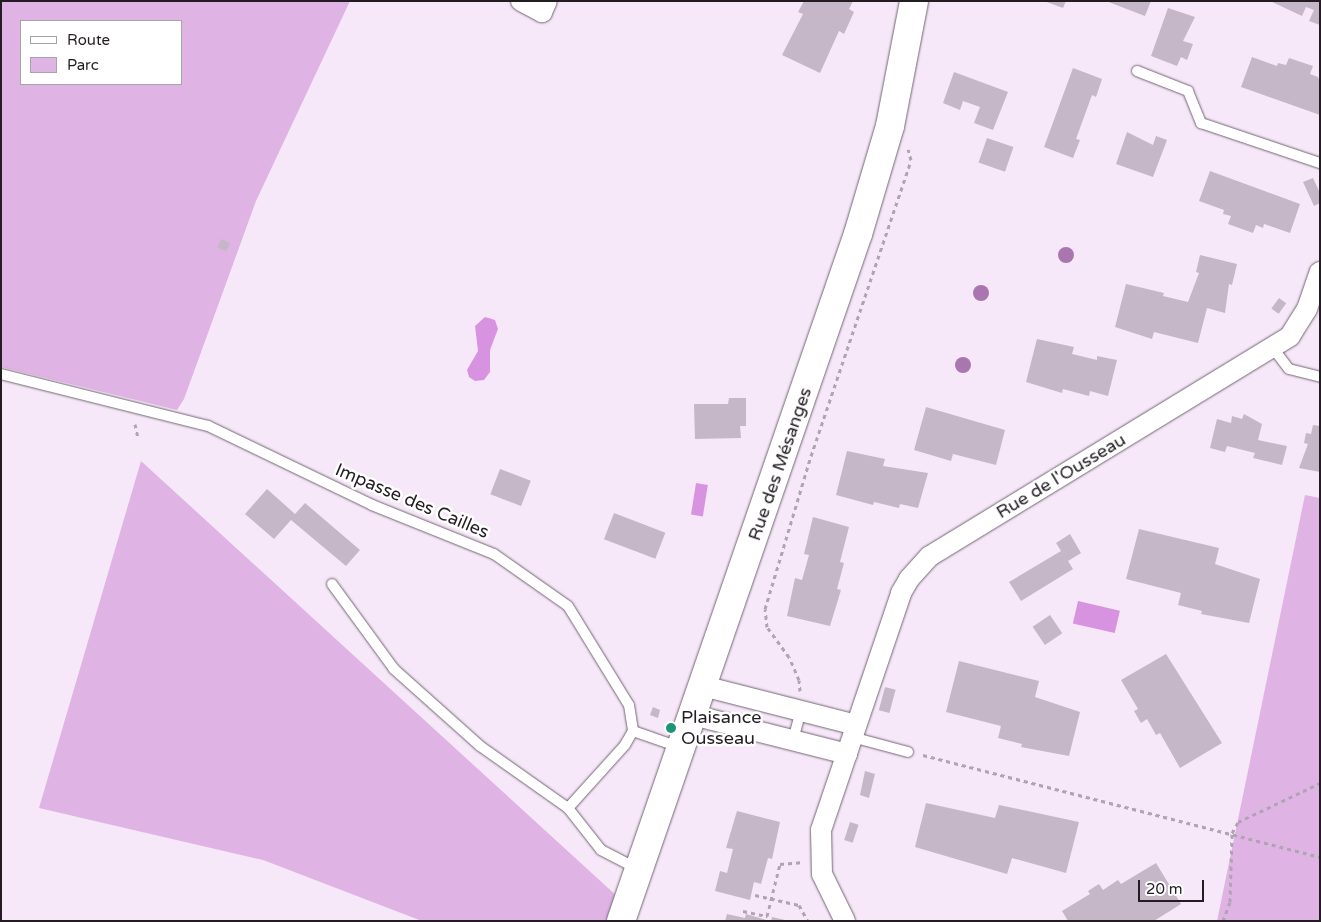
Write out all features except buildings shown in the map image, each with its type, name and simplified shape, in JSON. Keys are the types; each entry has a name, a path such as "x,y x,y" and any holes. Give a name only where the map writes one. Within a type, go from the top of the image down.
{"main road":[{"name":"Rue des Mésanges","path":"621,921 858,234 890,126 914,1"}],"street":[{"path":"521,1 542,12 547,1"},
{"name":"Rue de l'Ousseau","path":"845,921 822,874 819,847 821,830 901,593 918,566 1273,348 1299,326 1320,272"},
{"path":"703,686 801,711 852,739"},
{"path":"693,715 793,740 852,739"}],"lane":[{"path":"1138,71 1188,91 1201,123 1320,163"},
{"path":"1273,348 1289,369 1320,377"},
{"name":"Impasse des Cailles","path":"1,374 208,426 372,505 494,554 568,606 629,705 633,731"},
{"path":"332,584 394,669 480,746 568,808 601,850 638,870"},
{"path":"793,740 801,711"},
{"path":"568,808 625,745 633,731 681,747"},
{"path":"852,739 908,752"}],"path":[{"path":"801,711 799,680 790,656 766,627 765,609 811,456 911,160 912,153 890,126"},
{"path":"908,752 1232,833 1320,857"},
{"path":"1223,921 1230,902 1232,833 1238,822 1262,808 1320,783"},
{"path":"743,910 767,916 780,864 801,862"},
{"path":"756,895 799,905 808,921"}],"green space":[{"path":"1,1 350,1 256,201 184,399 177,410 1,367"},
{"path":"141,461 619,898 611,921 422,921 263,860 39,808"},
{"path":"1305,495 1320,498 1320,921 1217,921"}],"shaded area":[{"path":"485,317 495,320 498,329 490,350 490,372 484,380 475,381 469,377 467,370 478,351 475,326"},
{"path":"696,483 708,485 703,516 691,515"},
{"path":"1078,601 1120,611 1115,633 1073,623"}],"place":[{"name":"Plaisance Ousseau","path":"671,728"}]}
